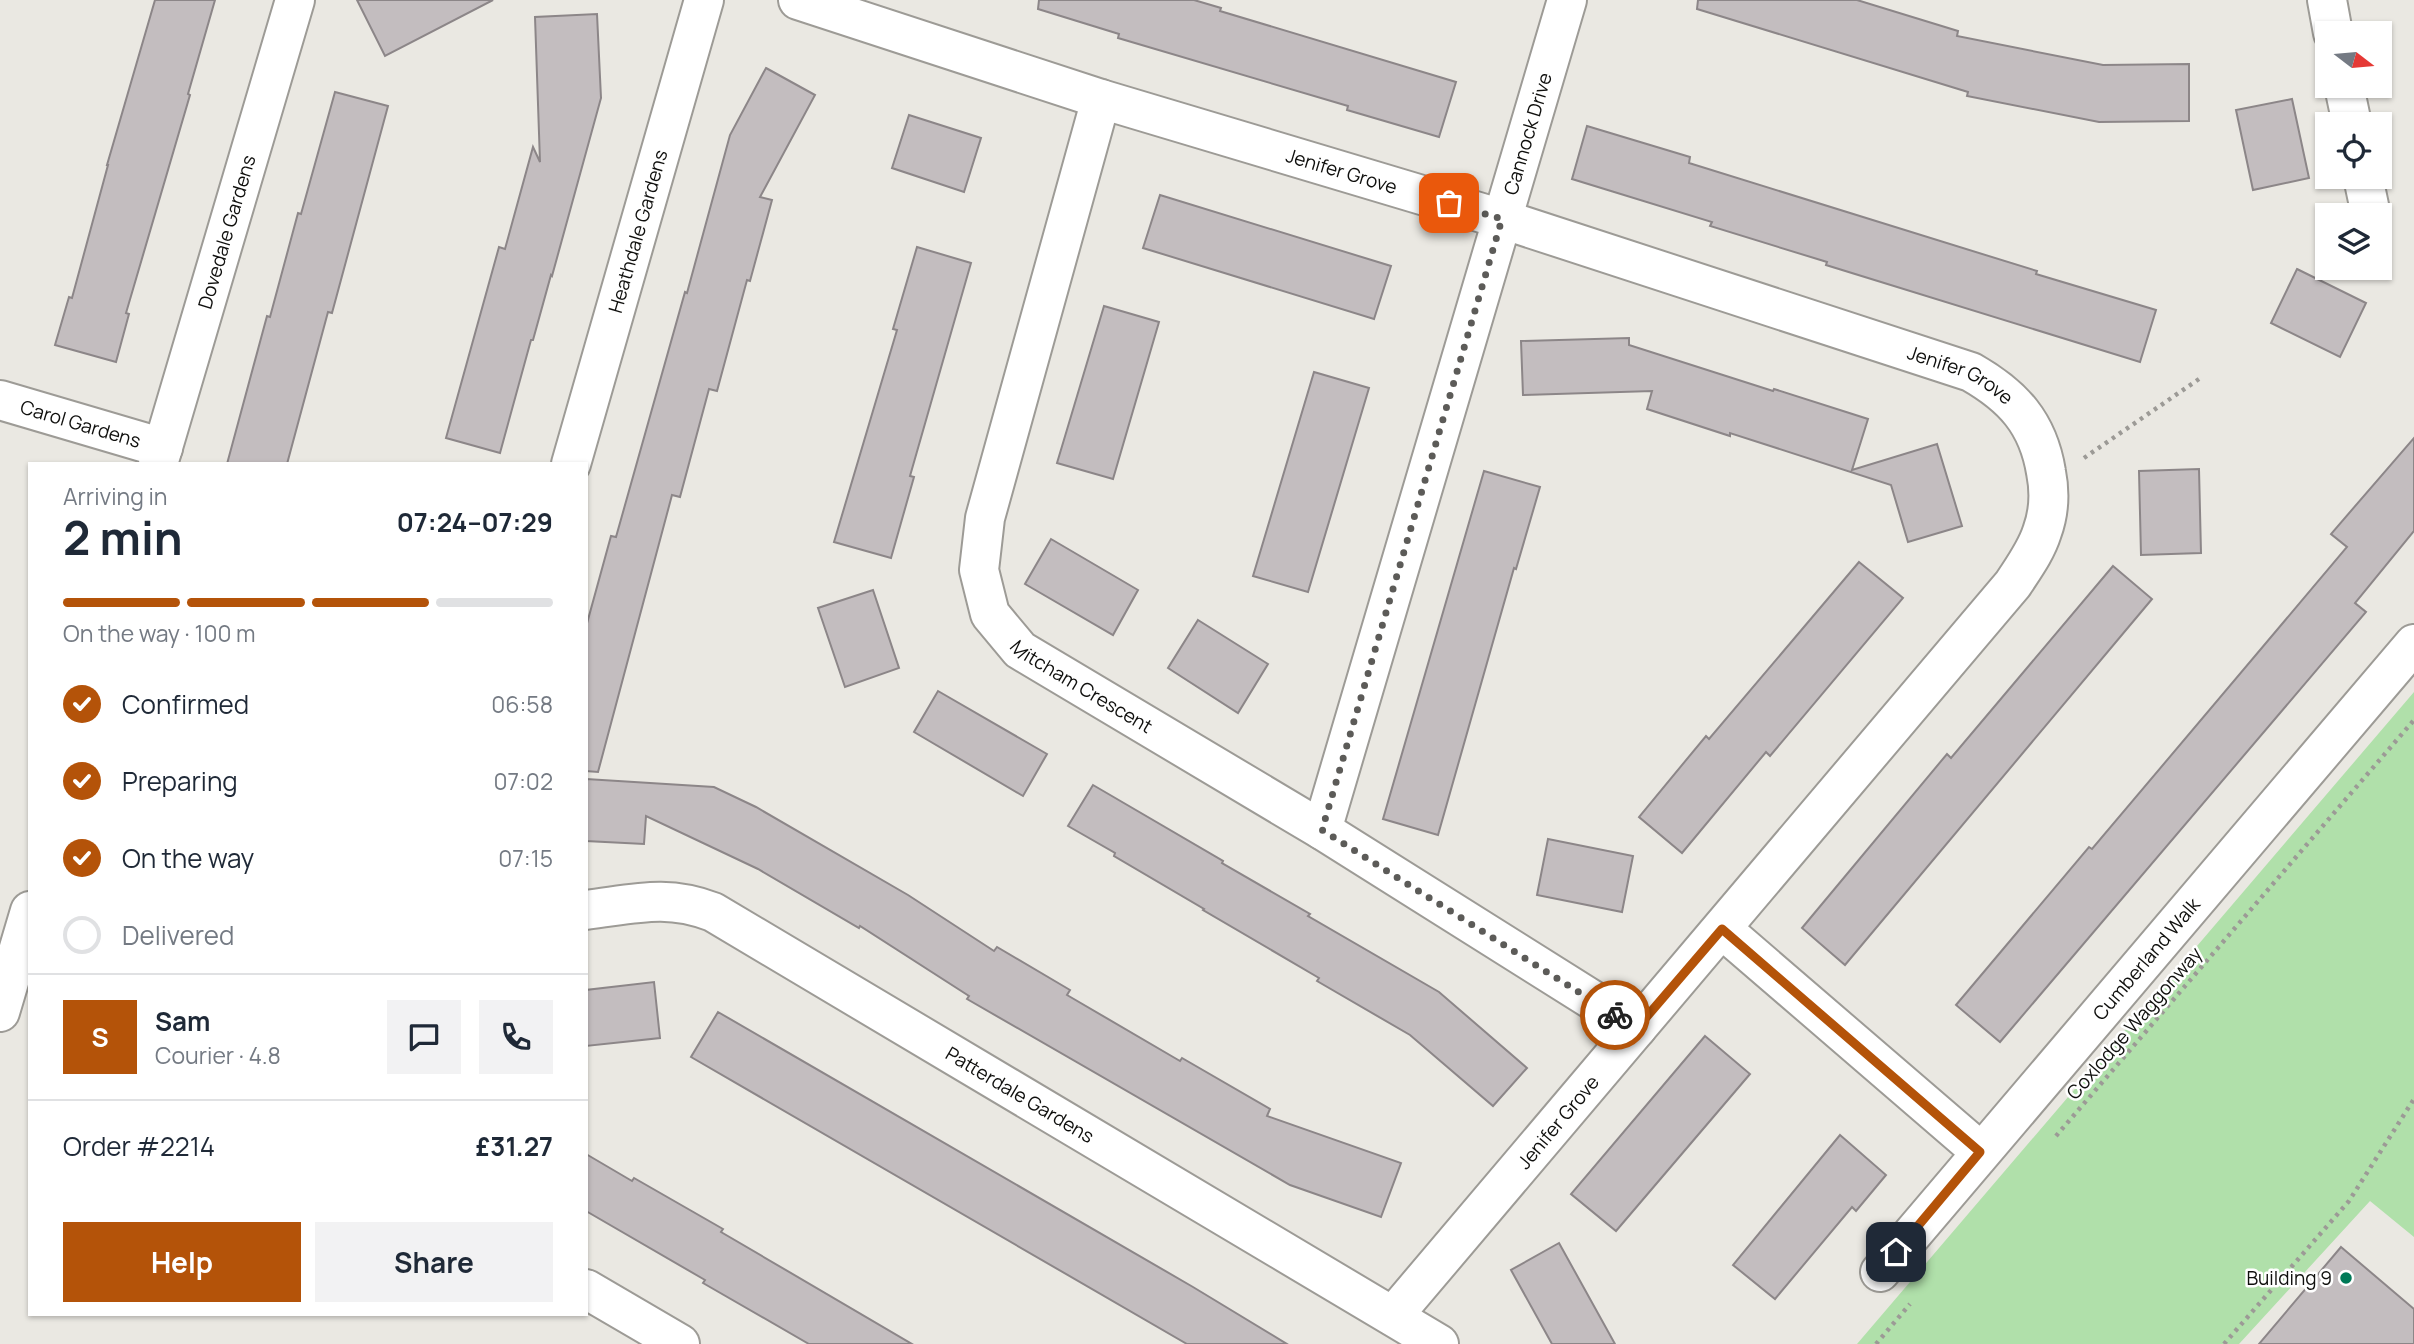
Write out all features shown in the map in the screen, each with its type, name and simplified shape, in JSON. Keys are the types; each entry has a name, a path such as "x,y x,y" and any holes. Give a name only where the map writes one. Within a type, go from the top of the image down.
{"street":[{"name":"Dovedale Gardens","path":"160,456 295,0"},
{"name":"Heathdale Gardens","path":"572,462 704,0"},
{"name":"Jenifer Grove","path":"798,0 1101,99 1502,219 1971,372 1993,385 2034,428 2043,454 2048,483 2048,505 2043,531 2031,558 2013,584 1393,1316"},
{"name":"Cannock Drive","path":"1322,830 1567,0"},
{"path":"2327,0 2331,21"},
{"name":"Mitcham Crescent","path":"1101,99 985,518 979,569 989,614 1020,650 1322,830 1637,1028"},
{"name":"Carol Gardens","path":"0,400 160,456"},
{"name":"Cumberland Walk","path":"1880,1272 2414,644"},
{"name":"Patterdale Gardens","path":"588,910 665,901 690,904 713,912 1439,1344"},
{"path":"0,1012 24,958 28,927"},
{"path":"1722,929 1980,1152"},
{"path":"588,1290 680,1344"}],"path":[{"path":"2048,483 2199,379"},
{"name":"Coxlodge Waggonway","path":"2048,1144 2414,720"},
{"path":"2224,1344 2349,1201 2414,1099"},
{"path":"1876,1344 1911,1303"}],"green space":[{"path":"2414,692 2414,1237 2370,1201 2239,1344 1857,1344"}],"building":[{"path":"155,0 215,0 126,313 129,314 116,362 55,345 69,297 72,298"},
{"path":"357,0 493,0 385,56"},
{"path":"1039,0 1194,0 1221,8 1220,11 1456,82 1439,137 1347,110 1348,106 1118,38 1119,34 1038,9"},
{"path":"1698,0 1857,0 1958,31 1957,36 2103,65 2189,64 2189,121 2099,122 1967,96 1968,92 1697,9"},
{"path":"597,14 601,98 500,453 446,438 499,247 505,249 533,147 540,162 535,17"},
{"path":"766,68 815,95 760,197 772,200 750,281 747,280 717,391 709,389 680,497 672,495 598,772 588,771 588,620 611,536 616,537 730,135"},
{"path":"335,92 388,106 332,313 328,312 288,462 228,462 267,316 270,317 298,213 301,214"},
{"path":"2292,99 2309,178 2253,190 2236,110"},
{"path":"909,115 981,138 964,192 892,168"},
{"path":"1587,126 1690,157 1689,163 2156,310 2140,362 1826,265 1827,262 1710,226 1712,222 1572,179"},
{"path":"1160,195 1391,266 1374,319 1143,248"},
{"path":"917,247 971,263 910,476 914,477 891,558 834,542 897,330 893,329"},
{"path":"2297,269 2366,303 2340,357 2271,323"},
{"path":"1104,306 1159,322 1113,479 1057,463"},
{"path":"1629,338 1629,345 1868,419 1852,470 1937,444 1962,526 1908,542 1891,485 1647,409 1652,391 1523,395 1521,341"},
{"path":"1314,372 1369,388 1308,592 1253,576"},
{"path":"2414,438 2414,531 2355,603 2366,612 2000,1042 1956,1005 2089,847 2092,849 2347,547 2331,534"},
{"path":"2199,469 2201,553 2141,555 2139,471"},
{"path":"1484,471 1540,487 1516,569 1514,568 1438,835 1383,819"},
{"path":"1051,539 1138,590 1113,635 1025,584"},
{"path":"1859,562 1903,598 1770,756 1766,752 1682,853 1639,817 1706,736 1709,739"},
{"path":"2113,566 2152,599 1845,965 1802,928 1947,754 1951,758"},
{"path":"873,590 899,668 845,687 818,608"},
{"path":"1198,620 1268,664 1238,713 1168,668"},
{"path":"938,691 1047,754 1023,796 914,732"},
{"path":"588,779 714,787 756,807 908,895 994,951 997,947 1070,990 1067,995 1180,1061 1182,1058 1270,1109 1267,1116 1401,1163 1381,1217 1290,1185 967,999 969,996 860,926 859,928 758,869 646,816 644,844 588,841"},
{"path":"1093,785 1439,992 1527,1068 1493,1106 1410,1035 1317,981 1319,978 1068,826"},
{"path":"1548,839 1633,856 1622,912 1537,895"},
{"path":"654,982 660,1038 588,1046 588,990"},
{"path":"718,1012 1287,1344 1187,1344 691,1057"},
{"path":"1705,1036 1750,1074 1616,1231 1571,1194"},
{"path":"1840,1135 1886,1175 1856,1211 1852,1207 1775,1299 1733,1265"},
{"path":"588,1155 723,1229 721,1232 912,1344 809,1344 703,1283 705,1280 588,1212"},
{"path":"1559,1243 1615,1344 1552,1344 1511,1270"},
{"name":"Building 9","path":"2341,1247 2414,1309 2414,1344 2259,1344"}],"way so far":[{"path":"1449,203 1502,219 1322,830 1615,1015"}],"place":[{"name":"Building 9","path":"2346,1278"}],"route":[{"path":"1615,1015 1637,1028 1722,929 1980,1152 1896,1252"}]}
